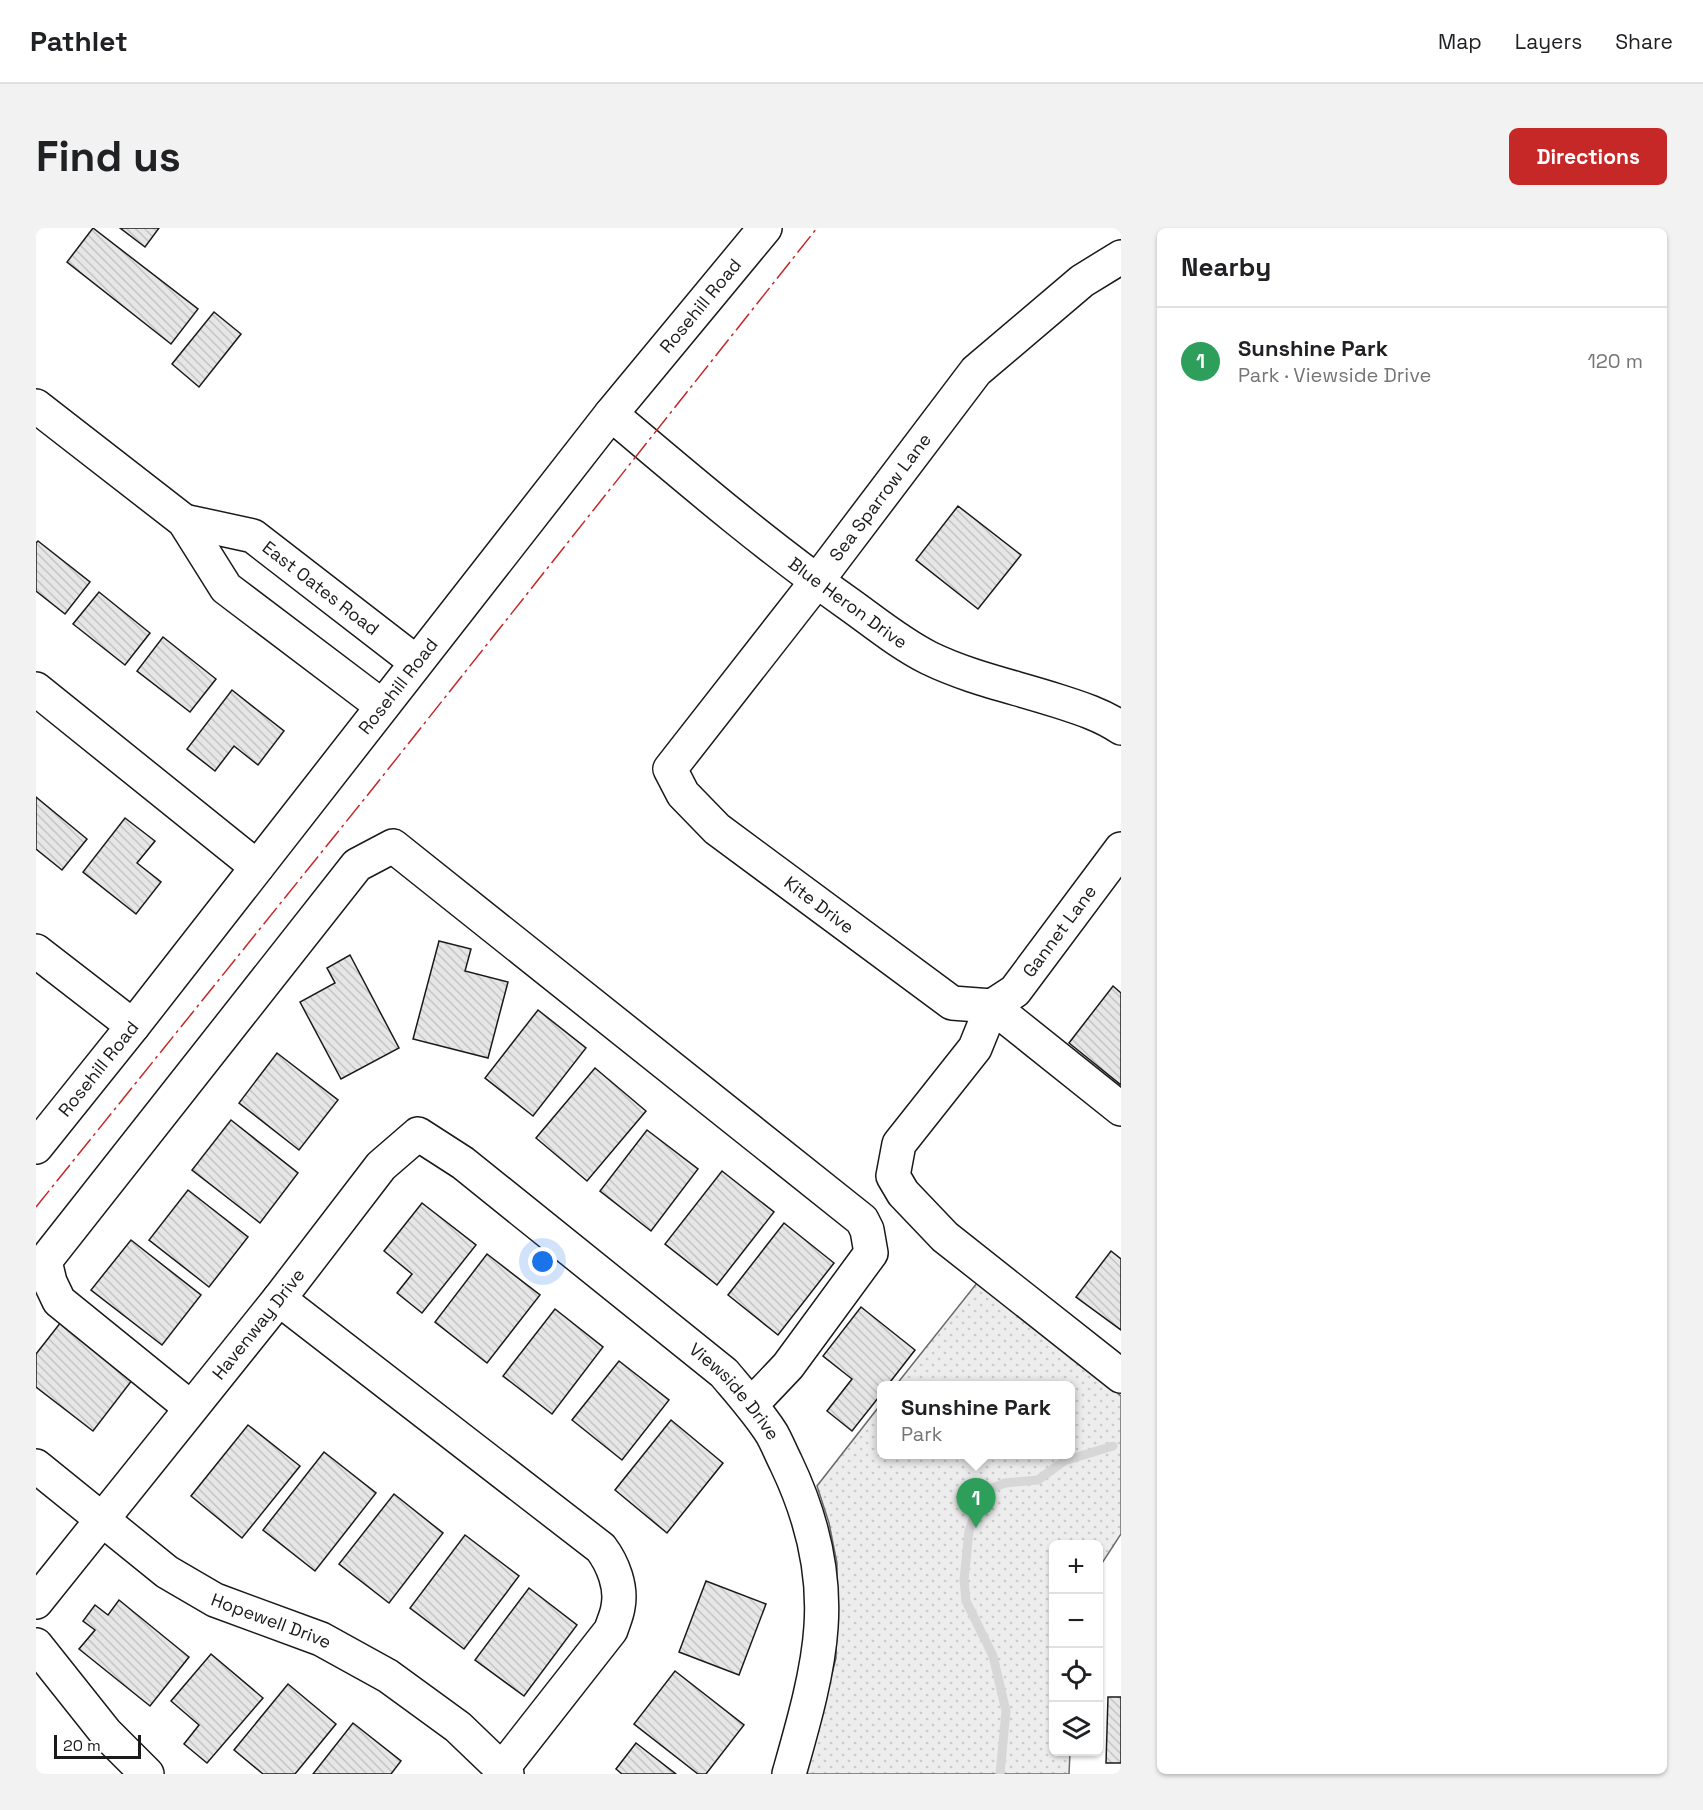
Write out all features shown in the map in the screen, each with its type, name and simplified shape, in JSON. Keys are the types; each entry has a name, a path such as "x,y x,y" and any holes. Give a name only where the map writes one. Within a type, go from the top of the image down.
{"street":[{"name":"Rosehill Road","path":"36,1147 611,414 765,228"},
{"name":"Sea Sparrow Lane","path":"670,769 817,581 976,371 1082,281 1121,258"},
{"name":"East Oates Road","path":"36,406 184,521 226,588 382,706"},
{"name":"Blue Heron Drive","path":"611,414 727,511 817,581 894,637 928,658 969,675 1091,712 1121,728"},
{"name":"East Oates Road","path":"184,521 253,536 416,662"},
{"path":"36,689 256,867"},
{"name":"Kite Drive","path":"670,769 683,794 717,829 942,996 952,1003 992,1006"},
{"path":"191,1408 59,1300 50,1282 45,1261 357,865 393,846 862,1220 867,1230 871,1253 788,1366 751,1405"},
{"name":"Gannet Lane","path":"992,1006 1015,991 1121,849"},
{"path":"36,951 133,1026"},
{"path":"1121,1109 992,1006 975,1048 899,1144 893,1176 903,1193 945,1237 1121,1376"},
{"name":"Havenway Drive","path":"36,1602 279,1299 381,1166 418,1134"},
{"name":"Viewside Drive","path":"418,1134 463,1163 715,1365 751,1405 773,1435 794,1479 807,1514 822,1585 817,1660 789,1774"},
{"path":"279,1299 601,1548 611,1561 617,1584 619,1606 611,1630 504,1771"},
{"name":"Hopewell Drive","path":"36,1466 167,1572 215,1600 321,1639 388,1676 458,1727 504,1771"},
{"path":"36,1645 106,1733 147,1774"}],"shaded area":[{"path":"977,1283 1121,1396 1121,1534 1103,1561 1103,1540 1049,1540 1049,1756 1070,1756 1069,1774 806,1774 836,1658 837,1563 829,1523 817,1486 877,1409 877,1459 1075,1459 1075,1381 899,1381"}],"building":[{"path":"93,228 198,309 171,344 67,262"},
{"path":"120,228 159,228 145,247"},
{"path":"214,312 241,334 199,387 172,364"},
{"path":"958,506 1021,555 978,609 916,560"},
{"path":"38,541 90,582 65,614 36,591 36,543"},
{"path":"99,592 150,633 125,665 73,624"},
{"path":"163,637 216,679 190,712 137,671"},
{"path":"232,690 284,731 258,765 234,746 215,771 187,749"},
{"path":"36,797 87,839 62,870 36,849"},
{"path":"125,818 155,841 137,863 161,882 136,914 83,872"},
{"path":"439,941 471,949 465,971 508,982 488,1058 413,1039"},
{"path":"350,955 399,1048 341,1079 300,1002 335,983 327,968"},
{"path":"1113,986 1121,993 1121,1085 1069,1043"},
{"path":"538,1010 586,1048 533,1116 485,1078"},
{"path":"277,1053 338,1100 299,1150 239,1103"},
{"path":"595,1068 646,1111 587,1181 536,1138"},
{"path":"231,1120 298,1173 260,1223 192,1170"},
{"path":"647,1130 698,1169 651,1231 600,1191"},
{"path":"722,1171 774,1212 717,1285 665,1244"},
{"path":"188,1190 248,1237 209,1287 149,1240"},
{"path":"422,1203 476,1245 422,1313 397,1293 412,1274 384,1251"},
{"path":"784,1223 834,1263 778,1335 728,1295"},
{"path":"131,1240 201,1295 162,1345 91,1290"},
{"path":"1111,1251 1121,1259 1121,1330 1076,1297"},
{"path":"487,1254 540,1295 487,1363 435,1322"},
{"path":"861,1307 915,1350 891,1381 877,1381 877,1399 852,1431 827,1411 852,1379 823,1356"},
{"path":"555,1309 603,1347 552,1414 503,1376"},
{"path":"61,1322 133,1379 93,1431 36,1387 36,1354"},
{"path":"619,1361 669,1400 622,1460 572,1420"},
{"path":"671,1420 723,1463 667,1533 615,1490"},
{"path":"248,1425 300,1466 242,1538 191,1496"},
{"path":"324,1452 376,1493 315,1571 263,1530"},
{"path":"394,1494 443,1533 389,1603 339,1564"},
{"path":"465,1535 519,1576 464,1649 410,1608"},
{"path":"706,1581 766,1604 739,1675 679,1652"},
{"path":"529,1588 577,1625 524,1696 475,1660"},
{"path":"119,1600 189,1657 150,1706 79,1649 95,1630 83,1621 95,1605 108,1615"},
{"path":"211,1654 263,1698 207,1763 184,1744 199,1725 171,1701"},
{"path":"675,1671 744,1725 706,1774 698,1774 634,1724"},
{"path":"288,1684 336,1724 295,1774 263,1774 234,1750"},
{"path":"1108,1697 1121,1697 1121,1763 1106,1763"},
{"path":"353,1723 401,1761 391,1774 313,1774"},
{"path":"636,1743 676,1774 622,1774 616,1769"}],"waterway":[{"path":"1075,1458 1113,1446"},
{"path":"1000,1774 1006,1711 993,1656 966,1601 964,1580 969,1531 979,1503 987,1490 1005,1483 1038,1480 1064,1461 1071,1459"}],"power":[{"path":"36,1207 370,792 817,228"}],"place":[{"name":"Sunshine Park","path":"976,1528"}]}
